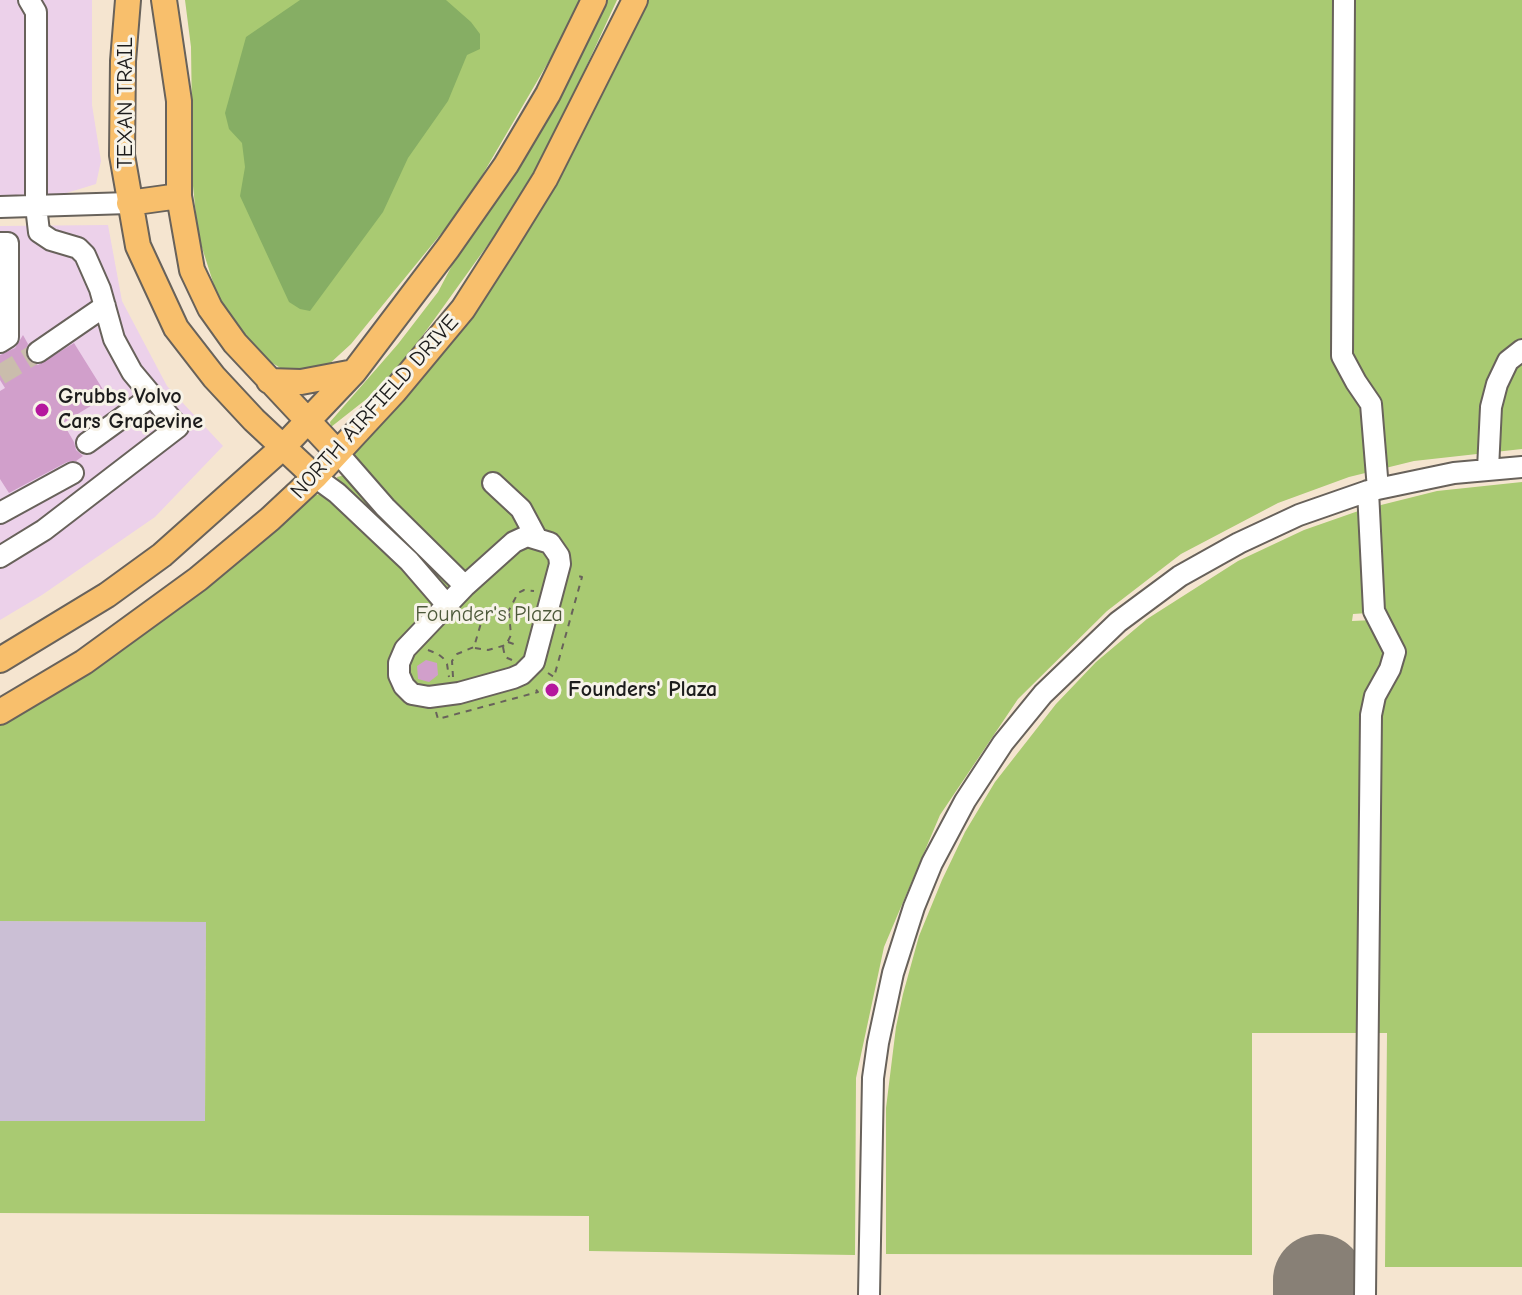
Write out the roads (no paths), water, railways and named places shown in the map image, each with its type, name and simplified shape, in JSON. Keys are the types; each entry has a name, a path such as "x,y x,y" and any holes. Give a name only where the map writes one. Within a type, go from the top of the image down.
{"main road":[{"name":"TEXAN TRAIL","path":"164,0 179,101 182,228 192,270 210,308 235,343 337,452"},
{"name":"NORTH AIRFIELD DRIVE","path":"0,660 107,595 162,555 282,448 354,372 506,165 548,94 594,0"},
{"name":"NORTH AIRFIELD DRIVE","path":"0,712 84,662 198,579 315,477 394,392 463,309 545,179 635,0"},
{"name":"TEXAN TRAIL","path":"127,4 121,109 122,155 138,246 176,328 214,377 282,448 315,477"},
{"path":"129,203 179,196"},
{"path":"269,381 301,382 354,372"}],"lane":[{"path":"0,557 44,530 178,427 132,372 114,339 85,255 78,248 51,240 39,232 36,206 36,12 29,0"},
{"path":"1344,0 1342,356 1371,404 1374,611 1395,652 1390,669 1375,696 1371,715 1365,1295"},
{"path":"0,207 129,203"},
{"path":"0,243 8,243 8,337 0,342"},
{"path":"38,352 105,306"},
{"path":"1488,469 1491,407 1497,384 1508,361 1522,350"},
{"path":"87,443 152,396"},
{"path":"337,452 385,507 465,586"},
{"path":"869,1295 871,1122 876,1054 885,1007 914,907 947,833 1003,743 1043,694 1093,644 1180,576 1254,536 1299,515 1373,490 1488,469 1522,467"},
{"path":"0,513 73,473"},
{"path":"315,477 337,493 409,561 447,605"},
{"path":"493,483 521,509 536,537"},
{"path":"367,522 385,507"},
{"path":"527,536 536,537 550,543 559,556 560,564 534,662 529,669 513,678 455,687 441,696 417,696 404,686 399,675 399,663 405,649 465,586 514,542 527,536"},
{"path":"409,561 425,546"}],"tunnel":[{"path":"0,375 38,352"}],"place":[{"name":"Grubbs Volvo Cars Grapevine","path":"42,410"},
{"name":"Founders' Plaza","path":"552,690"}],"park label":[{"name":"Founder's Plaza","path":"489,615"}]}
